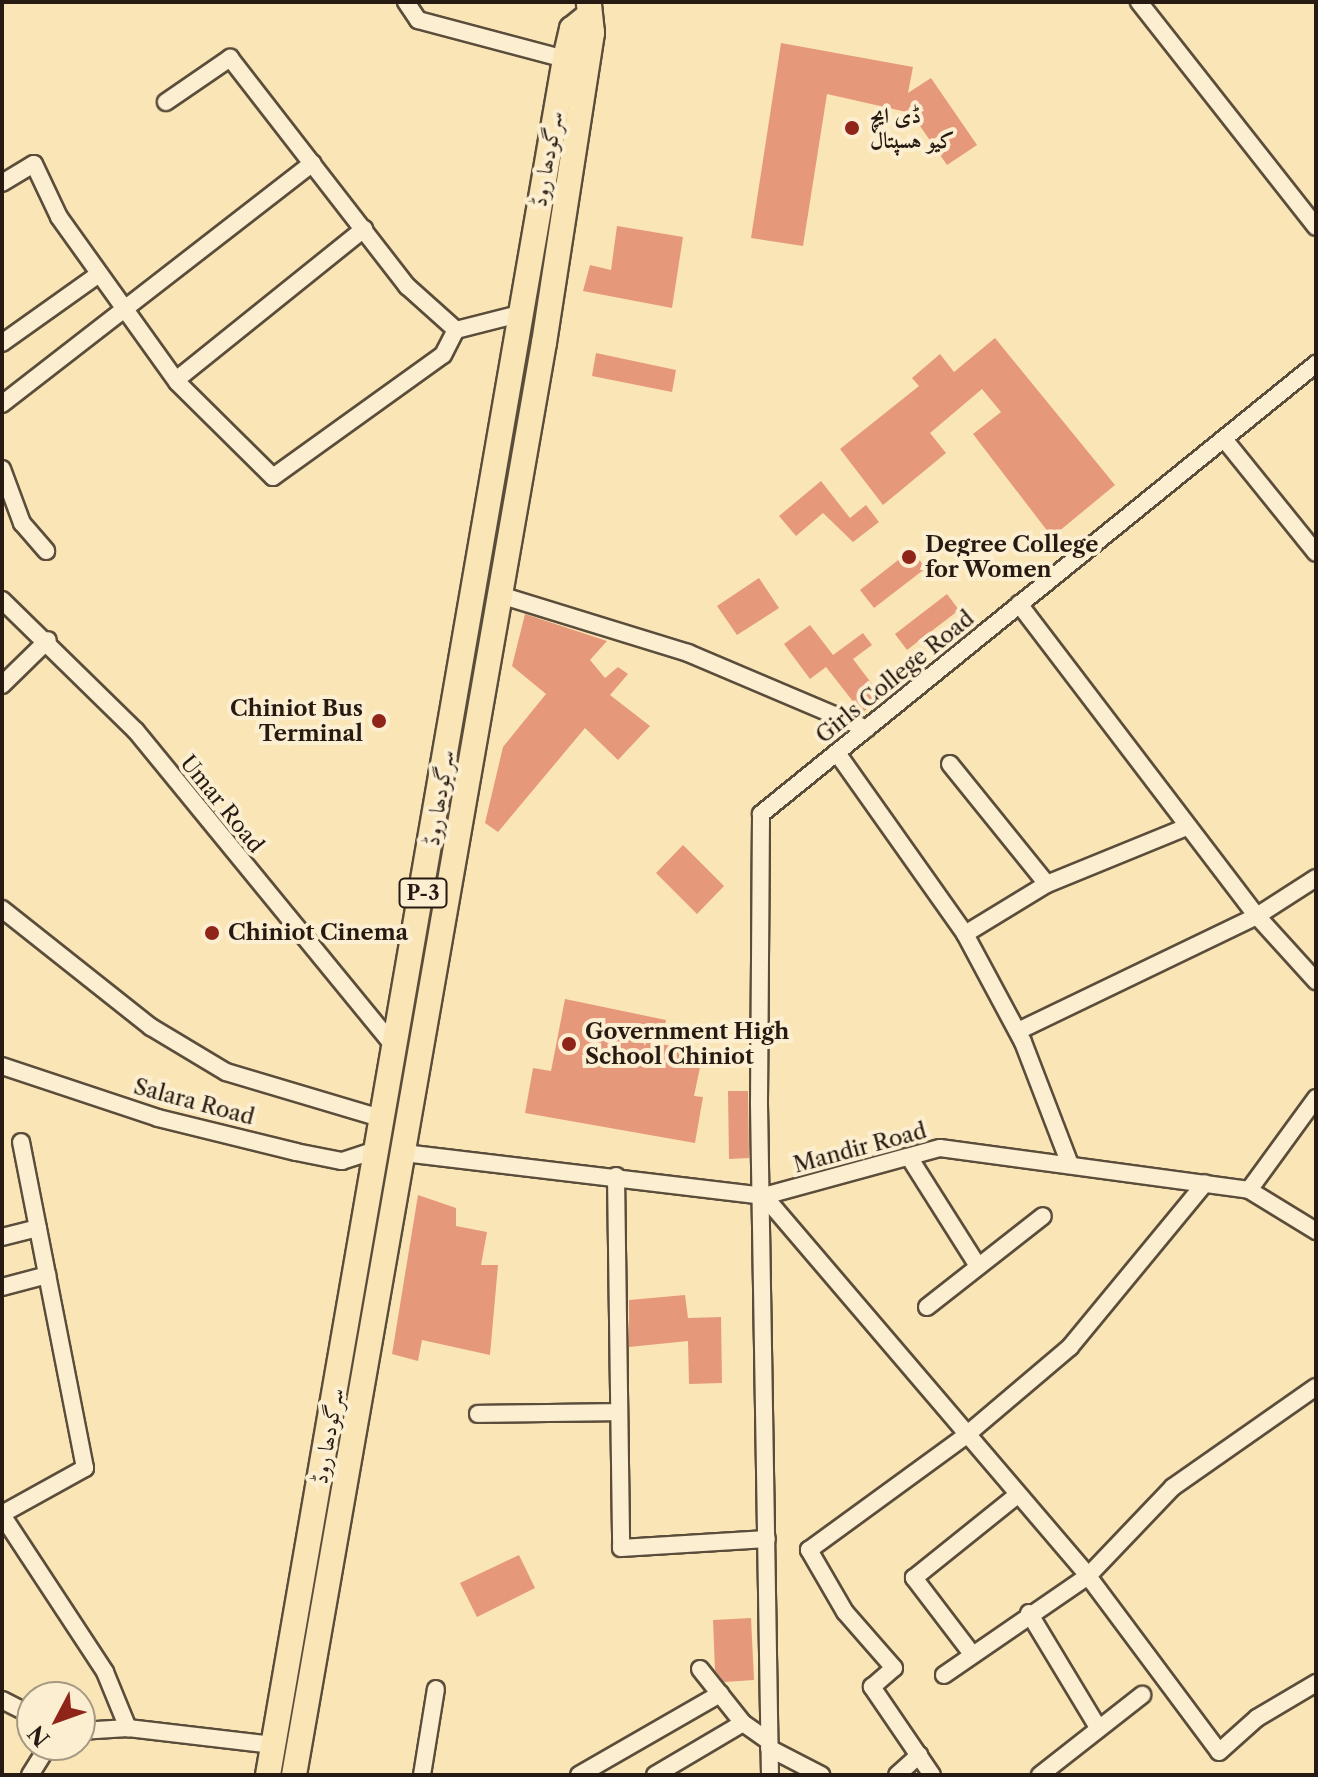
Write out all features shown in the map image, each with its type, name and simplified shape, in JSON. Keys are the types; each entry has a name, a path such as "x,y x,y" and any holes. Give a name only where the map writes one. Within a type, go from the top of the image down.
{"highway":[{"name":"سرگودھا روڈ","path":"268,1775 404,1153 455,701 565,59 572,29 588,10"},
{"name":"سرگودھا روڈ","path":"294,1775 380,1118 480,707 544,343 592,33 588,10"},
{"path":"516,339 544,343"},
{"path":"455,701 480,707"}],"street":[{"path":"406,2 418,20 565,59"},
{"path":"1139,2 1316,227"},
{"path":"166,102 230,58 407,286 456,330"},
{"path":"2,404 126,311 313,163"},
{"path":"2,183 34,164 59,217 177,382 273,477 443,355 456,330 519,314"},
{"path":"181,376 364,229"},
{"path":"2,343 99,274"},
{"name":"Girls College Road","path":"764,1196 758,1004 761,814 1316,364"},
{"path":"1224,439 1310,534 1316,553"},
{"path":"2,469 22,523 46,551"},
{"path":"500,595 688,653 867,729"},
{"name":"Umar Road","path":"2,600 48,640 136,731 395,1048"},
{"path":"1019,604 1257,916 1316,981"},
{"path":"2,685 48,640"},
{"path":"837,753 965,934 1018,1031 1069,1162"},
{"path":"950,764 1047,884"},
{"path":"965,934 1047,884 1187,827"},
{"path":"1018,1031 1257,916 1316,878"},
{"path":"2,909 151,1027 226,1072 380,1118"},
{"name":"Salara Road","path":"2,1066 158,1118 296,1152 342,1161 376,1150"},
{"path":"1249,1190 1316,1098"},
{"path":"21,1142 85,1468 2,1515 105,1672 128,1728"},
{"name":"Mandir Road","path":"404,1153 764,1196 940,1148 1069,1162 1249,1190 1316,1231"},
{"path":"909,1157 978,1266"},
{"path":"616,1176 621,1548 767,1539"},
{"path":"932,1775 872,1687 894,1668 845,1612 809,1550 964,1437 1070,1347 1205,1183"},
{"path":"764,1196 964,1437 1088,1576 1219,1752 1257,1718 1316,1683"},
{"path":"764,1196 770,1775"},
{"path":"927,1307 1043,1216"},
{"path":"2,1237 38,1228"},
{"path":"2,1287 47,1275"},
{"path":"944,1675 1029,1613 1088,1576 1173,1487 1316,1387"},
{"path":"478,1414 618,1412"},
{"path":"972,1654 914,1578 1016,1496"},
{"path":"1029,1613 1099,1729"},
{"path":"700,1669 743,1723 769,1744 821,1775"},
{"path":"422,1775 436,1689"},
{"path":"579,1775 720,1694"},
{"path":"1040,1775 1142,1695"},
{"path":"655,1775 743,1723"},
{"path":"96,1730 128,1728 273,1745"},
{"path":"897,1775 919,1755"}],"building":[{"path":"781,43 913,67 908,93 931,78 977,145 947,165 911,113 827,94 803,246 751,238"},
{"path":"617,226 683,237 672,308 583,291 590,265 611,270"},
{"path":"995,338 1115,485 1052,537 973,434 1001,412 982,389 930,433 946,453 883,505 840,449 919,386 912,378 940,354 954,372"},
{"path":"596,353 676,370 672,392 592,376"},
{"path":"821,481 850,518 866,505 879,522 853,542 823,513 796,536 779,516"},
{"path":"911,550 926,568 874,608 860,590"},
{"path":"759,578 779,608 737,635 717,606"},
{"path":"947,594 959,610 907,650 895,634"},
{"path":"525,614 607,641 590,660 605,678 618,667 628,674 610,695 650,726 618,760 585,728 498,832 485,823 503,747 546,694 512,666"},
{"path":"810,625 833,655 863,633 872,645 853,659 882,697 862,713 826,667 810,679 784,644"},
{"path":"683,845 724,886 697,914 656,873"},
{"path":"565,999 666,1020 661,1044 703,1053 694,1096 703,1097 695,1143 525,1113 533,1068 551,1071"},
{"path":"728,1091 748,1091 749,1158 729,1159"},
{"path":"418,1195 456,1208 456,1226 487,1232 481,1265 498,1265 490,1355 422,1340 418,1361 392,1354"},
{"path":"685,1295 688,1318 721,1317 722,1383 689,1384 688,1341 629,1347 629,1300"},
{"path":"519,1555 535,1588 477,1617 460,1583"},
{"path":"751,1618 754,1680 724,1682 715,1670 713,1620"}],"place":[{"name":"ڈی ایچ کیو ہسپتال","path":"852,128"},
{"name":"Degree College for Women","path":"909,557"},
{"name":"Chiniot Bus Terminal","path":"379,721"},
{"name":"Chiniot Cinema","path":"212,933"},
{"name":"Government High School Chiniot","path":"569,1044"}]}
